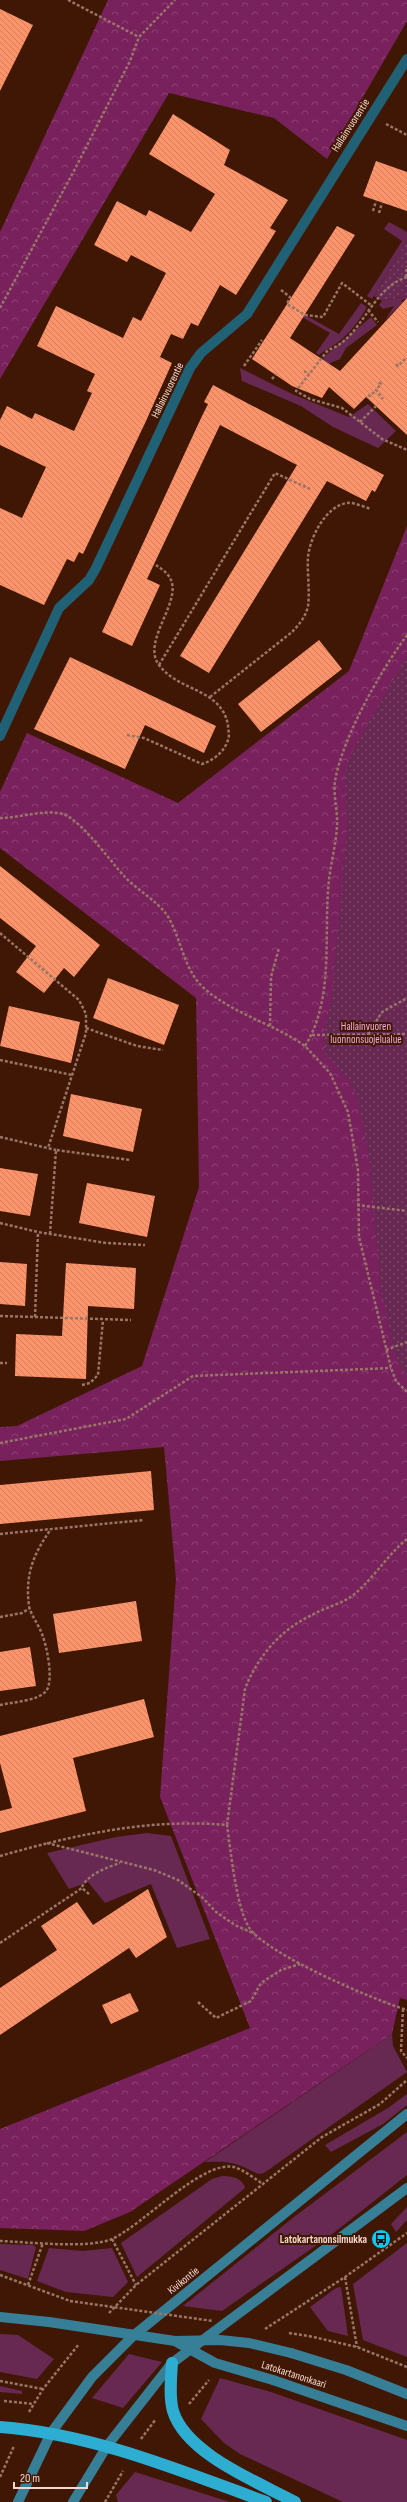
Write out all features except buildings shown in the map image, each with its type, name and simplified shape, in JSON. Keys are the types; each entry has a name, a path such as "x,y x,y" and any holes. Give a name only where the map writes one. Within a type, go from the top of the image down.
{"highway":[{"path":"172,2363 173,2411 187,2437 209,2455 295,2502"},
{"path":"0,2427 51,2433 107,2446 148,2458 266,2502"}],"street":[{"name":"Hallainvuorentie","path":"0,736 59,608 89,580 96,568 190,368 201,353 247,314 407,58"},
{"name":"Kivikontie","path":"18,2502 51,2433 92,2377 133,2336 407,2114"},
{"path":"73,2502 107,2446 172,2363 407,2188"},
{"name":"Latokartanonkaari","path":"0,2317 49,2322 175,2341 220,2340 249,2343 291,2353 346,2370 407,2394"},
{"name":"Latokartanonkaari","path":"175,2341 215,2363 273,2380 407,2426"}],"path":[{"path":"68,0 94,12 139,37"},
{"path":"0,308 130,61 139,37 175,0"},
{"path":"373,211 376,201"},
{"path":"379,213 382,203"},
{"path":"407,266 406,277 391,284 368,310 358,326 336,348 328,350 296,391 310,399 342,408 382,439 407,450"},
{"path":"279,288 290,296 288,304 305,315 323,317 342,283 372,306"},
{"path":"368,310 378,322"},
{"path":"244,366 261,344 262,340"},
{"path":"396,364 398,366 407,358"},
{"path":"304,371 309,374"},
{"path":"272,379 276,374"},
{"path":"368,395 370,396 376,390 381,384 379,382"},
{"path":"376,390 383,399"},
{"path":"360,422 378,404"},
{"path":"159,666 275,473 310,488"},
{"path":"210,697 292,632 300,623 308,607 308,555 319,525 332,509 335,506 349,503 371,509"},
{"path":"127,735 144,738 202,764 210,761 226,745 229,736 225,712 210,697 185,686 159,666 155,656 155,645 172,595 172,585 168,575 156,565"},
{"path":"305,1046 312,1035 323,1000 329,881 337,827 335,783 358,720 392,656 407,635"},
{"path":"0,818 54,813 65,815 99,844 125,877 166,915 184,960 205,989 254,1020 285,1032 305,1046 330,1073 348,1112 358,1170 357,1205 359,1237 390,1368 396,1381 407,1392"},
{"path":"0,933 80,1000 86,1014 86,1028 48,1148"},
{"path":"270,1026 271,977 279,948"},
{"path":"367,1034 382,1012 407,998"},
{"path":"86,1028 147,1048 163,1050"},
{"path":"312,1035 407,1034"},
{"path":"0,1060 72,1075"},
{"path":"0,1137 56,1150 130,1160"},
{"path":"50,1234 56,1150"},
{"path":"357,1205 407,1211"},
{"path":"0,1223 38,1232 106,1243 145,1245"},
{"path":"35,1317 38,1232"},
{"path":"0,1316 131,1320"},
{"path":"82,1385 90,1383 98,1375 103,1320"},
{"path":"386,1350 407,1342"},
{"path":"0,1363 7,1363"},
{"path":"0,1443 126,1418 193,1376 390,1368"},
{"path":"0,1534 144,1520"},
{"path":"0,1705 40,1695 47,1690 50,1682 48,1658 43,1636 30,1608 30,1567 36,1550 51,1529"},
{"path":"407,1539 349,1598 308,1616 286,1631 262,1654 252,1671 245,1689 227,1825 237,1892 250,1929 268,1946 301,1964 347,1987 407,2010"},
{"path":"0,1617 22,1613 30,1608"},
{"path":"0,1856 91,1832 136,1826 204,1823 227,1825"},
{"path":"46,1843 121,1863 154,1870 178,1880 203,1898 216,1912 235,1926 257,1935"},
{"path":"0,1943 82,1888 84,1882 103,1869 121,1863"},
{"path":"82,1888 89,1894"},
{"path":"198,2002 216,2018 251,2001 261,1984 281,1970 301,1964"},
{"path":"403,2009 402,2051 407,2058"},
{"path":"103,2319 136,2285 322,2137 380,2104 407,2080"},
{"path":"0,2241 72,2244 112,2239 193,2182 219,2167 234,2167 264,2184"},
{"path":"260,2332 346,2277 407,2233"},
{"path":"112,2239 136,2285"},
{"path":"28,2285 43,2242"},
{"path":"0,2275 70,2301 217,2322"},
{"path":"346,2277 357,2347"},
{"path":"263,2328 271,2330"},
{"path":"286,2332 357,2347 407,2367"},
{"path":"4,2400 33,2404 81,2341"},
{"path":"193,2402 213,2374"},
{"path":"0,2381 43,2389"},
{"path":"0,2477 14,2447"},
{"path":"105,2502 126,2466"}],"green space":[{"path":"108,0 407,0 407,21 327,159 274,118 169,93 0,379 0,232"},
{"path":"389,222 407,232 407,240 372,299 367,296 402,241 384,229"},
{"path":"407,240 407,296 382,301 374,296"},
{"path":"407,296 407,299 401,300 403,302 385,320 394,306 383,309 379,305 382,301"},
{"path":"361,303 367,307 350,331 337,343 319,355 316,353 330,333 302,317 305,315 339,334"},
{"path":"371,317 377,325 346,348 340,359 330,363 317,381 311,377 326,355"},
{"path":"240,368 292,394 349,417 368,404 396,431 378,448 333,427 301,406 242,381"},
{"path":"407,526 407,2000 400,1998 392,2034 130,2212 84,2231 0,2228 0,2129 250,2028 160,1797 176,1579 164,1447 0,1461 0,1427 17,1426 142,1366 199,1187 196,998 0,848 0,792 27,733 178,803 349,671"},
{"name":"Hallainvuoren luonnonsuojelualue","path":"407,655 407,1376 395,1356 381,1288 369,1157 358,1099 349,1080 325,1053 324,1030 331,1004 347,831 345,773 353,750"},
{"path":"147,1833 171,1836 210,1939 177,1948 151,1884 105,1903 88,1882 69,1889 47,1853 116,1837"},
{"path":"392,2034 393,2046 407,2072 264,2173 258,2174 232,2163 205,2162"},
{"path":"407,2094 407,2105 383,2124 331,2152 325,2145 388,2108"},
{"path":"407,2132 407,2175 331,2235 222,2311 183,2306 294,2217"},
{"path":"222,2176 233,2177 239,2180 245,2188 137,2277 121,2243 212,2179"},
{"path":"407,2207 407,2220 396,2232 391,2224"},
{"path":"407,2243 407,2357 363,2340 353,2284"},
{"path":"0,2244 33,2245 36,2247 28,2279 0,2270"},
{"path":"49,2248 83,2251 112,2248 128,2282 113,2297 66,2292 37,2281"},
{"path":"341,2287 348,2336 328,2331 310,2307 336,2288"},
{"path":"0,2334 18,2335 54,2359 37,2379 0,2372"},
{"path":"129,2354 162,2362 123,2408 92,2398"},
{"path":"220,2378 271,2392 407,2440 407,2502 343,2502 240,2454 224,2443 201,2419"},
{"path":"0,2386 22,2391 22,2394 0,2392"},
{"path":"135,2472 230,2502 118,2502 116,2495"}],"place":[{"name":"Latokartanonsilmukka","path":"381,2239"}]}
